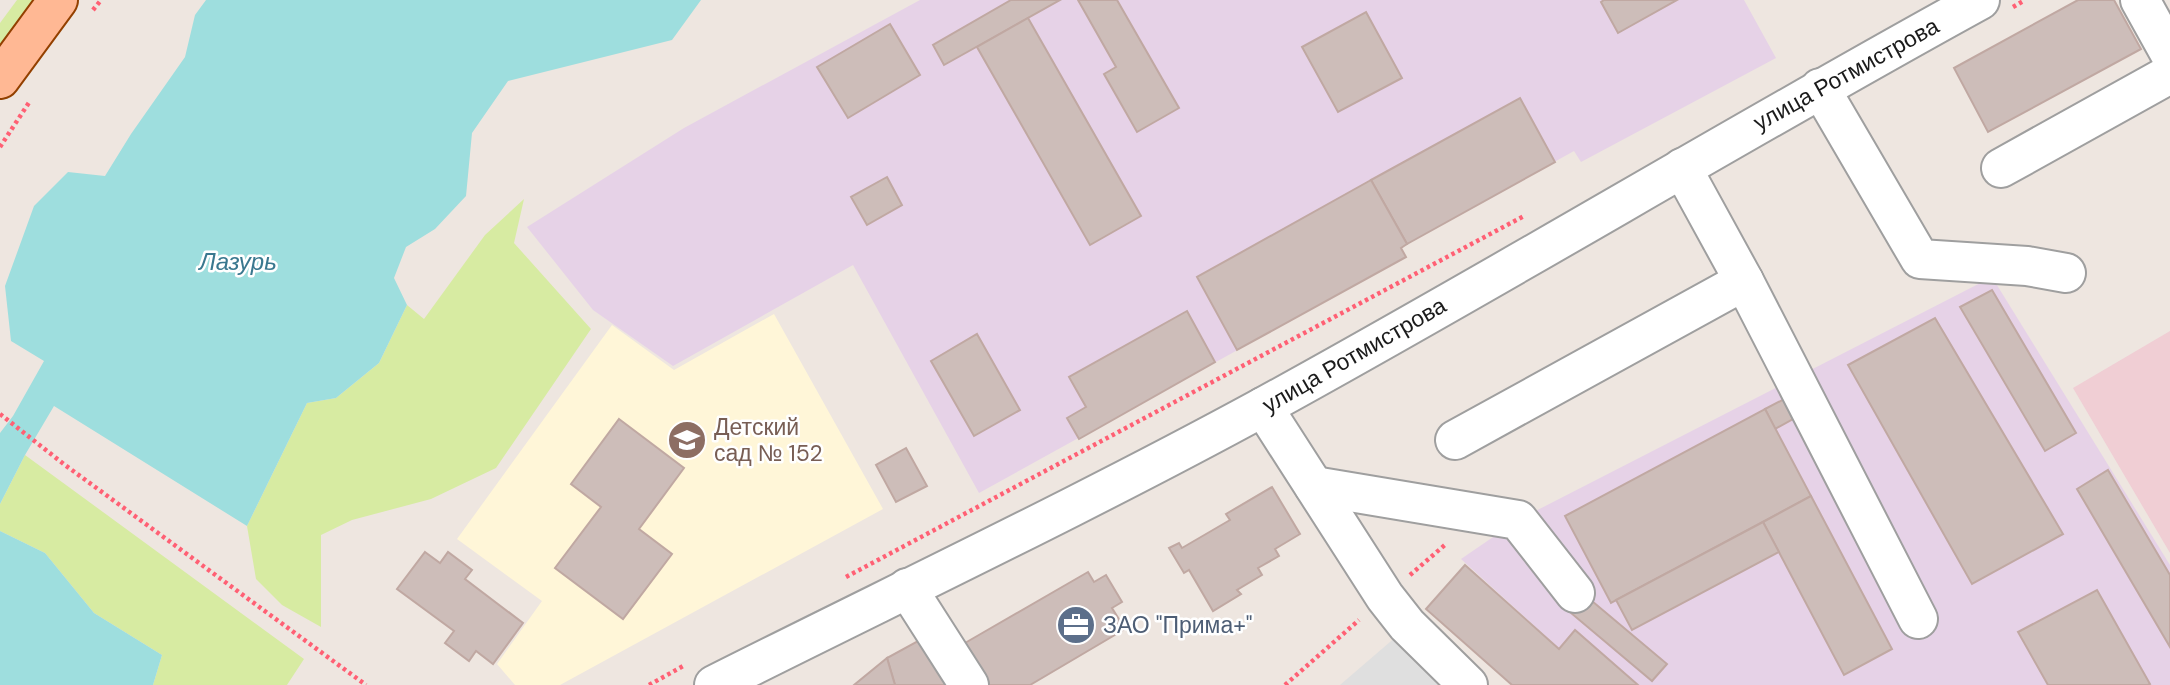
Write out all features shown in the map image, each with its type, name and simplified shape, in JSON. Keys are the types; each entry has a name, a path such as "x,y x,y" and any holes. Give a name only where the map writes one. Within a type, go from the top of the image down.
{"main road":[{"path":"0,79 58,0"}],"street":[{"name":"улица Ротмистрова","path":"705,672 907,588 1094,496 1263,407 1820,88 1980,0"},
{"path":"2140,0 2170,54"},
{"path":"2001,168 2170,74"},
{"path":"1820,88 1920,259 2027,266 2066,273"},
{"path":"1682,168 1744,281 1918,619"},
{"path":"1455,440 1744,281"},
{"path":"1263,407 1385,597 1407,625 1468,685"},
{"path":"1314,486 1518,520 1575,593"},
{"path":"907,588 969,685"}],"path":[{"path":"839,581 1533,212"},
{"path":"0,414 65,465 366,685"},
{"path":"649,685 705,672"}],"shaded area":[{"path":"920,0 1744,0 1776,58 1581,162 1574,151 1401,247 1406,257 979,493 853,265 673,366 593,310 527,227 684,128"},
{"path":"1992,277 2170,565 2170,685 1599,685 1461,559 1518,520"},
{"name":"Детский сад № 152","path":"774,314 883,509 560,685 515,685 497,664 542,601 457,539 612,325 674,370"},
{"path":"2170,331 2170,553 2073,388"},
{"path":"1397,636 1442,685 1340,685"}],"green space":[{"path":"17,0 37,0 0,50 0,23"},
{"path":"524,199 514,243 591,329 496,468 431,499 352,520 321,535 321,627 282,605 256,579 247,526 307,403 336,398 379,363 407,305 424,319 485,235"},
{"path":"25,455 304,659 287,685 153,685 162,655 94,613 45,553 0,531 0,504"}],"water":[{"name":"Лазурь","path":"206,0 701,0 672,40 508,81 472,133 466,196 435,229 406,247 394,278 407,305 379,363 336,398 307,403 247,526 54,406 0,504 0,433 13,416 44,361 11,341 5,286 34,206 68,172 105,176 185,57 195,15"},
{"path":"0,531 45,553 94,613 162,655 153,685 0,685"}],"building":[{"path":"1011,0 1060,0 944,65 933,45"},
{"path":"1078,0 1117,0 1179,108 1137,132 1104,74 1116,67"},
{"path":"1677,0 1618,33 1601,2"},
{"path":"2078,0 2114,0 2141,49 1988,132 1954,68"},
{"path":"1366,12 1402,78 1338,112 1302,47"},
{"path":"1028,18 1141,216 1090,245 977,47"},
{"path":"890,24 920,75 848,118 817,67"},
{"path":"1520,98 1555,162 1407,244 1371,180"},
{"path":"887,177 902,205 867,225 851,197"},
{"path":"1371,180 1407,244 1401,248 1406,257 1237,350 1197,277"},
{"path":"1992,290 2076,433 2045,451 1960,307"},
{"path":"1187,311 1215,362 1079,439 1067,418 1086,407 1069,377"},
{"path":"1935,318 2063,534 1972,584 1848,365"},
{"path":"977,334 1020,410 974,436 931,361"},
{"path":"1792,395 1802,414 1775,429 1765,409"},
{"path":"1765,409 1811,496 1611,603 1565,516"},
{"path":"619,419 684,468 639,529 672,554 623,619 555,568 601,507 571,484"},
{"path":"906,448 927,486 896,502 876,465"},
{"path":"2108,470 2170,575 2170,647 2077,489"},
{"path":"1272,487 1300,534 1275,549 1279,556 1258,568 1262,575 1237,590 1241,594 1213,611 1189,570 1184,573 1169,548 1179,543 1182,548 1230,520 1226,514"},
{"path":"1811,496 1892,649 1844,675 1763,522"},
{"path":"1763,522 1779,552 1632,630 1616,600"},
{"path":"425,552 440,563 448,552 472,570 465,579 523,623 493,664 476,651 469,661 445,643 454,631 397,589"},
{"path":"1465,565 1559,649 1575,630 1638,685 1512,685 1426,609"},
{"path":"1088,572 1094,582 1106,575 1122,602 1112,608 1125,629 1030,685 989,685 965,643"},
{"path":"2097,590 2150,684 2048,685 2018,632"},
{"path":"1586,596 1667,664 1652,681 1571,613"},
{"path":"918,641 950,685 895,685 887,658"},
{"path":"887,658 895,685 854,685"}],"place":[{"name":"Детский сад № 152","path":"687,440"},
{"name":"ЗАО \"Прима+\"","path":"1076,625"}]}
